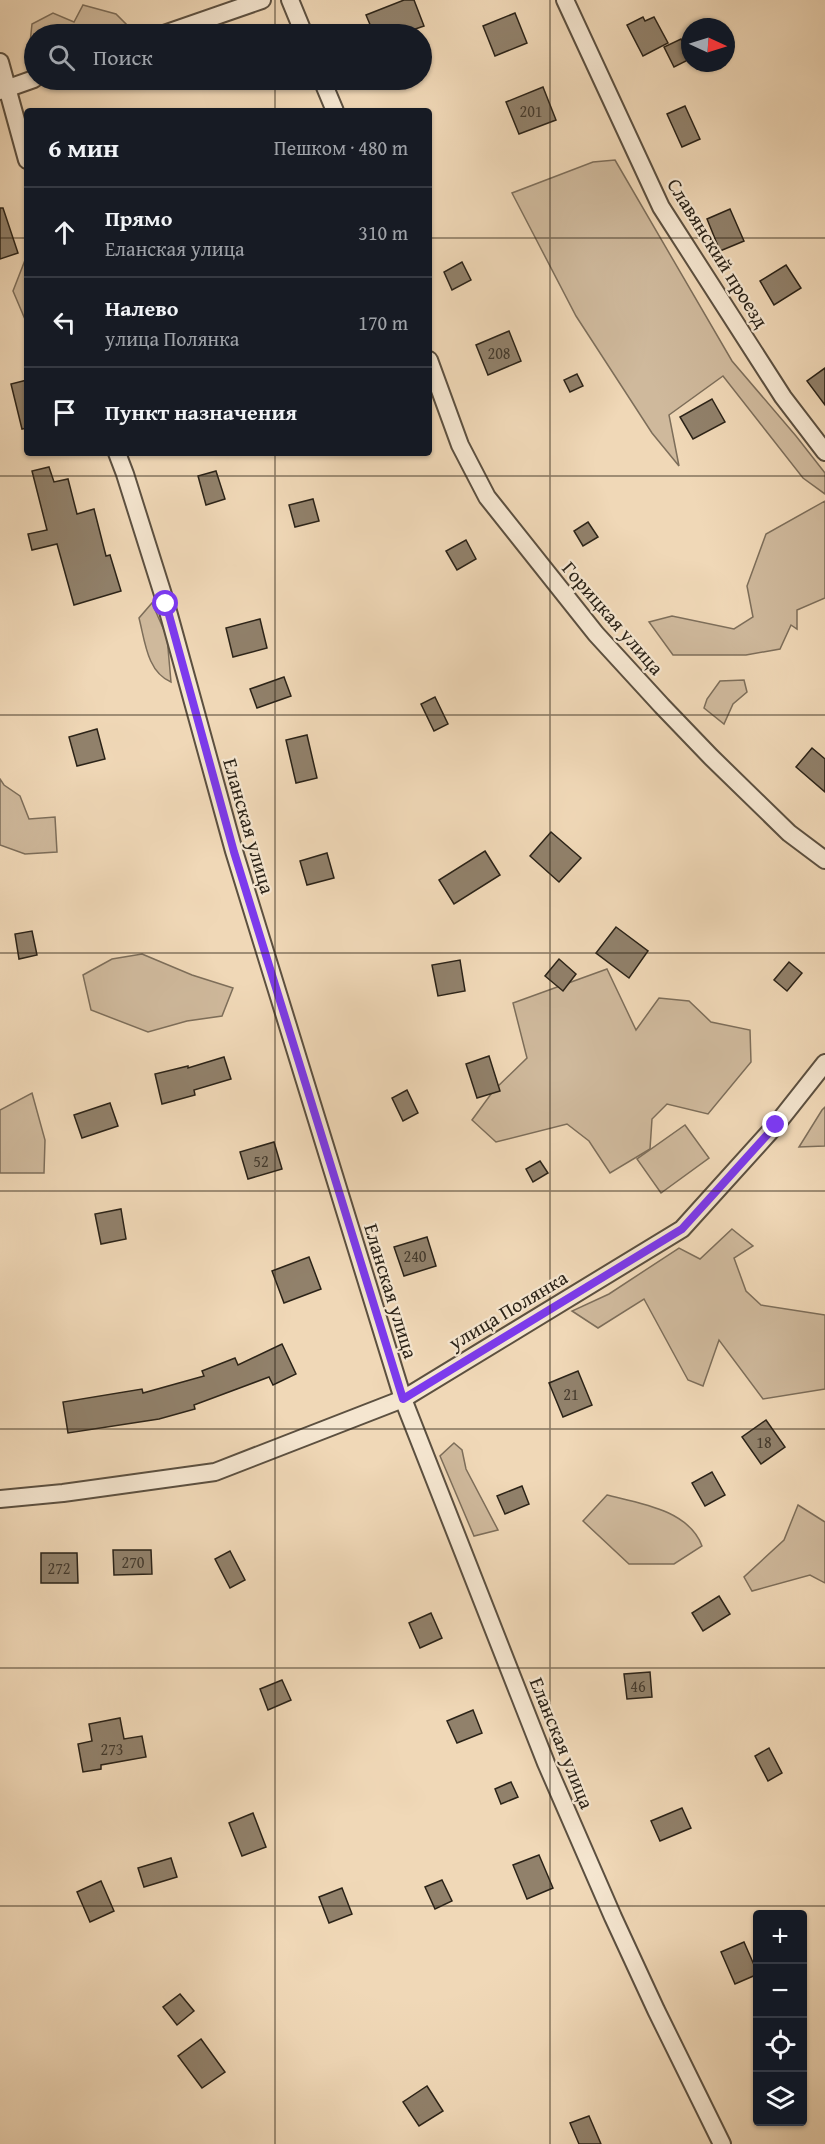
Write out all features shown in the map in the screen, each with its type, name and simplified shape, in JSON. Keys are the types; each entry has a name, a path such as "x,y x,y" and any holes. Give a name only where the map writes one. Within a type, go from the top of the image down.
{"street":[{"path":"193,24 261,0"},
{"path":"290,0 300,24"},
{"name":"Славянский проезд","path":"565,0 661,207 783,397 825,452"},
{"path":"0,62 4,90 24,151"},
{"path":"4,90 24,83"},
{"path":"326,90 333,108"},
{"name":"Горицкая улица","path":"432,368 460,445 487,497 596,634 711,757 789,833 825,860"},
{"name":"Еланская улица","path":"118,456 166,604 234,852 403,1399 551,1774 632,1959 722,2144"},
{"name":"улица Полянка","path":"0,1499 63,1493 215,1472 403,1399 682,1229 776,1125 825,1063"}],"shaded area":[{"path":"83,5 116,14 126,24 32,24 53,13 74,22"},
{"path":"615,160 732,361 825,473 825,494 803,478 723,376 669,415 679,466 652,433 576,316 512,193 593,162"},
{"path":"24,263 24,317 13,291"},
{"path":"825,501 825,598 797,610 797,629 791,625 780,649 746,655 673,655 649,622 672,616 734,629 753,617 747,586 766,534"},
{"path":"152,603 167,637 171,682 157,671 152,663 143,636 139,618"},
{"path":"744,680 747,692 733,704 724,724 704,708 707,699 720,681"},
{"path":"0,779 4,785 20,796 29,819 55,817 57,852 25,854 0,845"},
{"path":"142,954 192,975 233,988 222,1016 187,1021 148,1032 91,1010 83,975 112,959"},
{"path":"607,969 636,1030 659,998 689,1001 711,1022 750,1030 751,1062 708,1114 667,1104 652,1119 650,1149 610,1173 589,1141 567,1124 496,1142 472,1120 494,1090 527,1058 513,1003"},
{"path":"32,1093 45,1140 44,1173 0,1173 0,1110"},
{"path":"825,1107 825,1146 799,1147 822,1110"},
{"path":"685,1125 709,1158 661,1193 637,1159"},
{"path":"732,1229 753,1246 734,1258 746,1291 761,1305 825,1315 825,1389 763,1399 719,1340 703,1386 688,1380 644,1299 598,1328 572,1311 609,1294 679,1248 700,1259"},
{"path":"454,1443 462,1450 466,1469 498,1530 474,1536 440,1456"},
{"path":"607,1495 648,1505 675,1516 695,1534 702,1546 674,1564 629,1564 583,1521"},
{"path":"798,1505 825,1522 825,1583 810,1575 752,1591 744,1577 784,1540"}],"building":[{"path":"404,0 414,0 423,24 370,24 366,15"},
{"path":"515,13 527,43 495,56 483,26"},
{"path":"643,17 645,21 654,17 668,43 643,56 627,25"},
{"path":"681,39 681,64 674,67 664,47"},
{"path":"543,87 556,120 519,134 506,102"},
{"path":"685,106 700,139 682,147 667,114"},
{"path":"0,208 3,208 18,253 0,259"},
{"path":"730,209 744,241 720,251 707,219"},
{"path":"462,262 471,280 452,290 444,272"},
{"path":"786,265 801,288 774,305 760,281"},
{"path":"509,331 521,361 488,375 476,345"},
{"path":"825,368 825,405 807,381"},
{"path":"577,374 583,386 570,392 564,380"},
{"path":"24,381 24,429 22,429 11,384"},
{"path":"712,399 725,422 693,439 680,417"},
{"path":"49,467 54,482 68,479 77,514 94,509 106,556 110,555 121,591 74,605 57,544 32,550 28,534 47,530 32,471"},
{"path":"216,471 225,499 206,505 198,476"},
{"path":"313,499 319,521 295,527 289,505"},
{"path":"588,522 598,537 583,546 574,531"},
{"path":"466,540 476,559 457,570 446,551"},
{"path":"260,619 267,648 233,657 226,628"},
{"path":"284,677 291,696 257,708 250,689"},
{"path":"435,697 448,724 434,731 421,704"},
{"path":"97,729 105,759 77,766 69,737"},
{"path":"307,735 317,778 296,783 286,740"},
{"path":"812,748 825,759 825,792 796,767"},
{"path":"551,832 581,858 559,882 530,856"},
{"path":"485,851 500,875 454,904 439,880"},
{"path":"327,853 334,878 307,885 300,861"},
{"path":"616,927 648,951 629,978 596,953"},
{"path":"32,931 37,955 19,959 15,934"},
{"path":"559,959 576,974 563,991 545,976"},
{"path":"460,960 465,991 438,996 432,965"},
{"path":"789,962 802,973 787,991 774,980"},
{"path":"489,1056 500,1091 477,1098 466,1064"},
{"path":"224,1057 231,1079 194,1090 195,1095 162,1104 155,1074 188,1066 188,1068"},
{"path":"407,1090 418,1113 403,1121 392,1098"},
{"path":"110,1103 118,1126 82,1138 74,1115"},
{"path":"274,1142 282,1169 248,1179 240,1152"},
{"path":"540,1161 548,1173 533,1182 526,1169"},
{"path":"121,1209 126,1239 101,1244 95,1214"},
{"path":"427,1237 436,1266 404,1276 394,1247"},
{"path":"309,1257 321,1289 284,1303 272,1271"},
{"path":"282,1344 296,1374 273,1385 269,1377 194,1405 195,1409 159,1419 68,1433 63,1402 142,1389 143,1393 204,1376 202,1371 235,1358 238,1365"},
{"path":"578,1371 592,1405 563,1417 549,1383"},
{"path":"766,1420 785,1447 761,1464 742,1437"},
{"path":"712,1472 725,1495 705,1506 692,1483"},
{"path":"522,1486 529,1504 505,1514 497,1496"},
{"path":"113,1550 151,1550 152,1574 114,1575"},
{"path":"230,1551 245,1580 230,1588 215,1559"},
{"path":"41,1553 77,1553 78,1583 41,1583"},
{"path":"719,1596 730,1614 703,1631 692,1613"},
{"path":"431,1613 442,1638 420,1648 409,1623"},
{"path":"650,1672 652,1697 627,1699 624,1674"},
{"path":"282,1680 291,1700 268,1710 260,1689"},
{"path":"473,1710 482,1733 457,1743 447,1721"},
{"path":"120,1718 124,1739 142,1736 146,1757 101,1765 101,1769 83,1772 78,1744 92,1741 89,1724"},
{"path":"769,1748 782,1773 768,1781 755,1756"},
{"path":"511,1782 518,1797 501,1804 495,1789"},
{"path":"682,1808 691,1828 660,1841 651,1821"},
{"path":"253,1813 266,1847 242,1856 229,1823"},
{"path":"539,1855 553,1888 527,1899 513,1865"},
{"path":"171,1858 177,1877 144,1887 138,1868"},
{"path":"442,1880 452,1901 435,1909 425,1887"},
{"path":"101,1881 114,1911 90,1922 77,1892"},
{"path":"342,1888 352,1914 329,1923 319,1897"},
{"path":"744,1942 753,1963 753,1976 735,1984 721,1952"},
{"path":"180,1994 194,2011 177,2025 163,2007"},
{"path":"201,2039 225,2072 202,2088 178,2056"},
{"path":"427,2086 443,2111 419,2126 403,2102"},
{"path":"589,2116 601,2144 579,2144 570,2123"}],"route":[{"path":"166,604 234,852 403,1399 682,1229 776,1125"}]}
